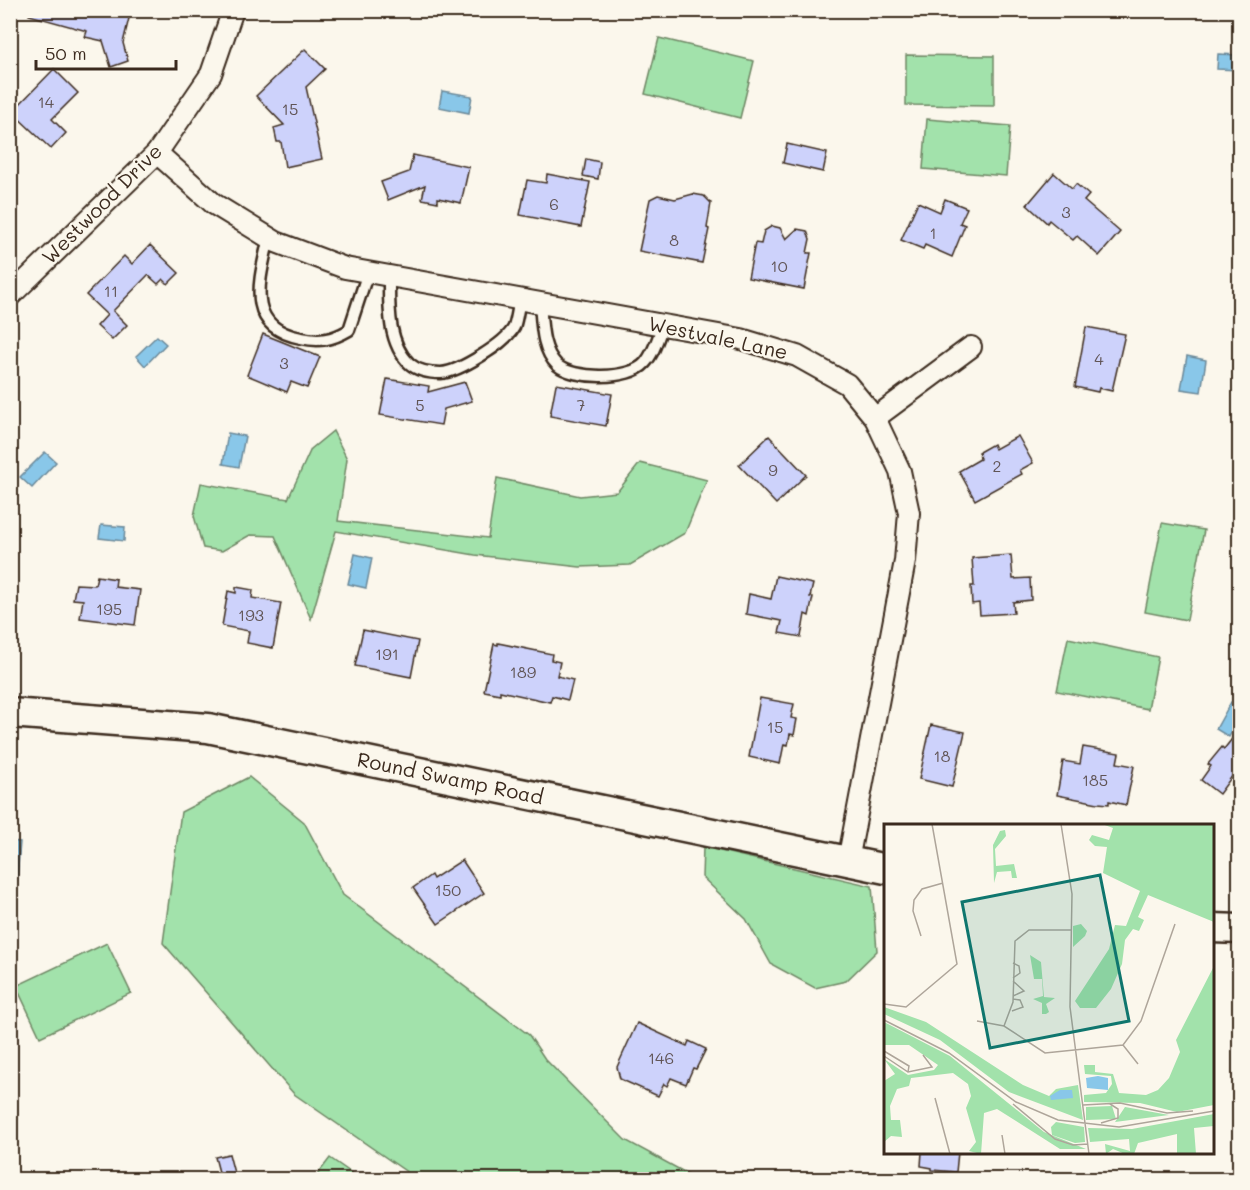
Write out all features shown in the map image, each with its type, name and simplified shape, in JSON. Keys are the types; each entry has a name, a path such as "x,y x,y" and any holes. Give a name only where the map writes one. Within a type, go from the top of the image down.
{"street":[{"name":"Westwood Drive","path":"10,296 157,153 211,74 233,10"},
{"name":"Westvale Lane","path":"157,153 214,204 276,242 345,268 741,339 797,356 847,384 875,418 900,471 909,513 905,561 848,861"},
{"path":"875,418 970,347"},
{"name":"Round Swamp Road","path":"10,713 208,728 884,869"},
{"path":"1214,928 1239,929"}],"lane":[{"path":"269,237 259,296 262,315 270,325 289,336 314,341 334,339 349,330 368,272"},
{"path":"388,276 390,320 399,347 409,363 420,370 443,373 464,365 498,344 513,328 520,300"},
{"path":"540,303 543,338 556,364 570,373 627,374 644,365 663,326"}],"green space":[{"path":"659,38 754,61 740,118 645,94"},
{"path":"906,55 994,56 994,106 906,105"},
{"path":"927,119 1010,126 1006,176 923,169"},
{"path":"333,431 347,459 338,521 488,538 497,478 580,496 617,492 640,463 707,480 685,533 630,565 580,567 475,555 336,531 311,619 275,536 250,535 222,551 203,548 194,516 201,483 288,499 311,449"},
{"path":"1162,523 1204,530 1187,620 1145,612"},
{"path":"1068,638 1158,657 1148,709 1057,691"},
{"path":"249,777 304,822 343,895 529,1035 545,1059 625,1140 697,1179 417,1179 294,1094 163,943 181,812"},
{"path":"703,847 872,886 877,951 846,981 815,988 771,964 746,919 702,877"},
{"path":"107,943 131,993 40,1037 16,986"},
{"path":"330,1158 360,1179 314,1179"}],"water":[{"path":"1218,54 1239,55 1239,70 1217,69"},
{"path":"442,91 472,96 469,113 439,107"},
{"path":"157,336 166,344 145,366 136,356"},
{"path":"1187,356 1206,360 1201,392 1181,389"},
{"path":"228,433 245,436 239,467 223,464"},
{"path":"45,452 56,462 32,488 20,477"},
{"path":"101,525 125,527 124,541 99,538"},
{"path":"355,554 372,558 366,588 348,584"},
{"path":"1231,702 1239,707 1239,718 1229,737 1216,729"},
{"path":"10,841 20,842 17,880 11,879"}],"building":[{"path":"29,10 128,10 127,13 130,14 123,43 128,61 111,67 103,41 85,37 87,31 29,15"},
{"path":"305,49 325,69 306,87 322,159 285,167 281,142 277,142 274,128 284,125 256,96"},
{"path":"54,69 78,93 52,119 66,133 51,149 12,112"},
{"path":"787,144 827,153 823,172 783,163"},
{"path":"413,155 469,167 461,203 438,198 438,202 422,199 425,185 388,200 381,182 409,172"},
{"path":"586,159 600,162 598,179 583,176"},
{"path":"1054,173 1072,189 1076,184 1089,195 1084,201 1120,232 1099,256 1077,236 1073,240 1049,220 1047,223 1027,205"},
{"path":"547,174 590,182 581,227 520,215 527,180 546,183"},
{"path":"693,194 704,196 711,203 707,228 709,229 702,263 639,251 650,199 658,195 675,199"},
{"path":"945,199 967,208 960,223 965,225 952,257 925,245 923,249 901,240 918,202 940,212"},
{"path":"772,226 780,228 786,239 797,229 807,231 810,239 807,253 811,253 804,289 748,278 755,243 761,244 764,231"},
{"path":"150,245 179,273 168,284 163,279 158,284 148,275 113,311 127,325 112,340 97,326 107,315 86,295 124,256 132,264"},
{"path":"1086,327 1125,334 1112,391 1099,388 1098,392 1075,387"},
{"path":"263,334 320,357 307,388 291,382 287,392 247,375"},
{"path":"387,379 429,386 428,392 465,382 472,401 444,409 441,425 380,415"},
{"path":"556,384 612,394 606,426 550,416"},
{"path":"769,436 806,475 776,504 739,465"},
{"path":"1018,436 1033,463 1020,470 1022,474 975,500 959,471 980,459 979,452 993,444 995,449"},
{"path":"1011,555 1013,579 1030,578 1031,600 1013,602 1014,613 980,615 979,603 972,604 971,586 974,586 972,558"},
{"path":"97,576 116,579 115,587 140,590 135,625 80,618 83,600 73,599 76,584 95,585"},
{"path":"776,576 813,584 809,616 805,614 801,637 779,633 782,621 746,614 749,594 771,599"},
{"path":"236,587 253,590 252,598 281,603 273,648 247,643 249,631 222,626 228,591 236,593"},
{"path":"363,630 418,641 411,677 355,666"},
{"path":"498,643 552,654 551,660 560,662 557,676 573,680 568,700 552,696 550,702 500,691 500,694 484,691 494,644 498,645"},
{"path":"760,698 794,704 791,718 797,719 794,735 790,734 788,745 784,744 780,764 749,757"},
{"path":"931,725 965,732 952,787 919,779"},
{"path":"1239,730 1239,767 1219,794 1201,780 1211,766 1208,764"},
{"path":"1083,747 1119,753 1117,763 1134,766 1126,805 1109,801 1109,804 1098,803 1057,795 1063,761 1080,764"},
{"path":"462,860 484,893 438,924 413,888 431,875 433,879"},
{"path":"637,1023 687,1046 689,1041 706,1049 696,1069 693,1068 686,1084 671,1078 667,1086 664,1084 658,1096 620,1079 617,1067"},
{"path":"229,1154 234,1173 220,1176 215,1157"},
{"path":"922,1154 958,1154 956,1172 932,1170 932,1168 921,1166"}]}
